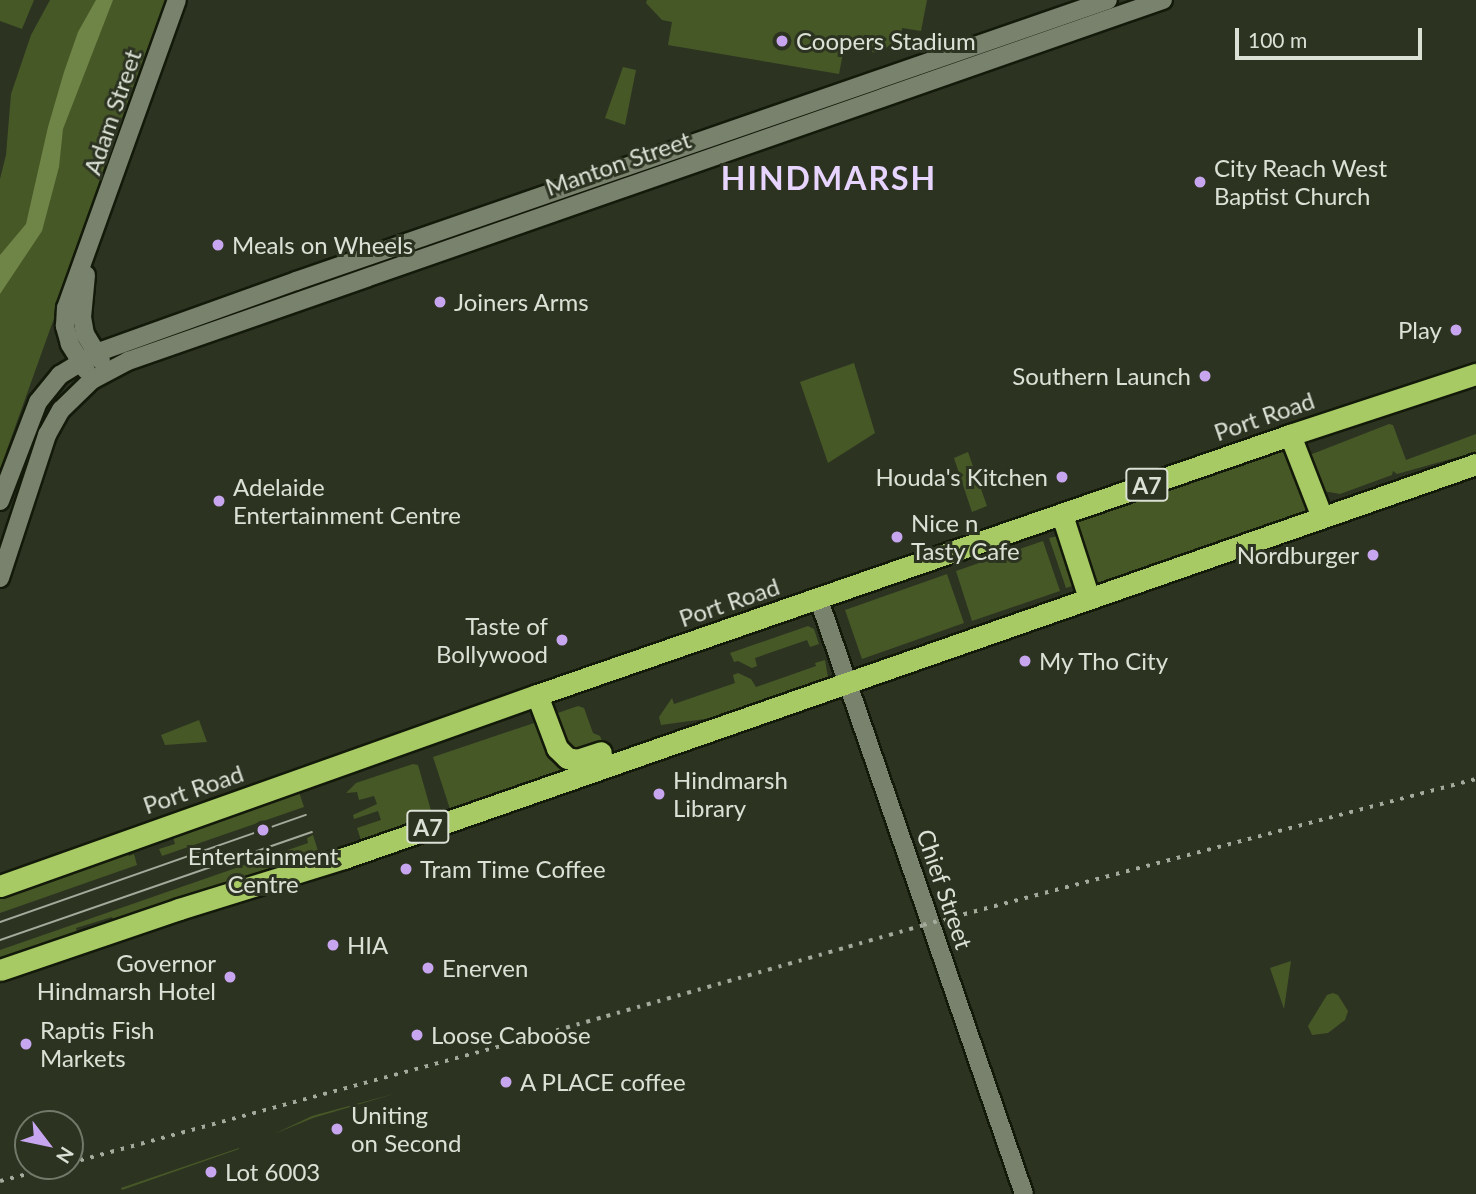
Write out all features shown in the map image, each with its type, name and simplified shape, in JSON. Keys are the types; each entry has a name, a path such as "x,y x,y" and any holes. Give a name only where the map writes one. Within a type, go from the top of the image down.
{"highway":[{"name":"Port Road","path":"0,886 537,695 819,600 1290,435 1476,374"},
{"path":"1290,435 1322,517"},
{"name":"A7","path":"0,970 179,909 344,858 647,750 1476,464"},
{"path":"1062,515 1089,598"},
{"path":"537,695 557,748 567,758 577,760 622,746 647,750"}],"main road":[{"name":"Adam Street","path":"100,375 80,362 65,326 66,309 177,0"},
{"name":"Manton Street","path":"80,362 96,353 307,277 1108,0"},
{"name":"Manton Street","path":"100,375 161,347 1163,0"},
{"name":"Adam Street","path":"93,240 82,293 82,317 85,334 96,353 100,375"},
{"path":"0,501 38,402 60,375 80,362"},
{"path":"0,578 47,435 61,410 100,375"},
{"name":"Chief Street","path":"819,600 1024,1194"}],"shaded area":[{"path":"0,0 34,0 22,29 0,21"},
{"path":"50,0 168,0 0,469 0,179 6,155 11,94 31,35"},
{"path":"96,0 113,0 63,129 59,167 42,231 0,294 0,255 26,224 48,127 64,72 78,32"},
{"name":"Coopers Stadium","path":"647,0 927,0 921,31 902,28 901,37 879,53 844,48 839,74 668,45 672,22 662,20 646,3"},
{"path":"623,67 636,70 625,125 605,118"},
{"path":"854,363 875,433 828,463 800,382"},
{"path":"1389,424 1393,425 1406,460 1476,434 1476,452 1397,474 1393,471 1392,475 1340,494 1323,491 1317,485 1302,458"},
{"path":"968,452 987,506 972,512 954,458"},
{"path":"1281,452 1289,455 1306,506 1305,512 1098,584 1091,582 1073,528 1077,522"},
{"path":"1058,536 1075,585 1066,588 1049,538"},
{"path":"1043,541 1060,591 972,621 956,571"},
{"path":"947,574 964,623 862,659 845,610"},
{"path":"808,626 814,629 819,644 810,647 807,640 755,658 757,666 752,668 738,661 734,662 730,653"},
{"path":"825,660 828,677 712,718 661,725 659,717 672,698 674,704 735,683 733,675 738,673 751,679 756,687 816,666 815,663"},
{"path":"578,706 584,708 593,733 600,736 604,746 573,755 549,716"},
{"path":"199,720 207,742 165,745 161,735"},
{"path":"540,721 570,767 450,809 433,757"},
{"path":"413,764 418,765 432,814 361,840 357,828 381,820 378,811 354,819 353,815 377,804 374,796 359,800 357,792 346,793 356,783"},
{"path":"299,792 304,807 162,856 159,849 175,844 173,837"},
{"path":"313,835 319,854 115,925 112,917 76,928 78,936 0,960 0,950 308,843 307,838"},
{"path":"127,852 129,856 134,854 137,865 0,913 0,898"},
{"path":"1291,961 1284,1009 1270,968"},
{"path":"1327,995 1338,995 1348,1011 1345,1020 1328,1033 1312,1035 1308,1026"},
{"path":"397,1093 313,1118 274,1134 312,1116"},
{"path":"239,1148 122,1190 121,1188"}],"tram line":[{"path":"0,922 306,815"},
{"path":"0,940 312,832"}],"railway":[{"path":"84,1159 516,1042 923,925 1476,779"},
{"path":"0,1181 14,1177"}],"place":[{"name":"Coopers Stadium","path":"782,41"},
{"name":"City Reach West Baptist Church","path":"1200,182"},
{"name":"Meals on Wheels","path":"218,245"},
{"name":"Joiners Arms","path":"440,302"},
{"name":"Play","path":"1456,330"},
{"name":"Southern Launch","path":"1205,376"},
{"name":"Houda's Kitchen","path":"1062,477"},
{"name":"Adelaide Entertainment Centre","path":"219,501"},
{"name":"Nice n Tasty Cafe","path":"897,537"},
{"name":"Nordburger","path":"1373,555"},
{"name":"Taste of Bollywood","path":"562,640"},
{"name":"My Tho City","path":"1025,661"},
{"name":"Hindmarsh Library","path":"659,794"},
{"name":"Entertainment Centre","path":"263,830"},
{"name":"Tram Time Coffee","path":"406,869"},
{"name":"HIA","path":"333,945"},
{"name":"Enerven","path":"428,968"},
{"name":"Governor Hindmarsh Hotel","path":"230,977"},
{"name":"Loose Caboose","path":"417,1035"},
{"name":"Raptis Fish Markets","path":"26,1044"},
{"name":"A PLACE coffee","path":"506,1082"},
{"name":"Uniting on Second","path":"337,1129"},
{"name":"Lot 6003","path":"211,1172"}],"district":[{"name":"HINDMARSH","path":"829,178"}]}
